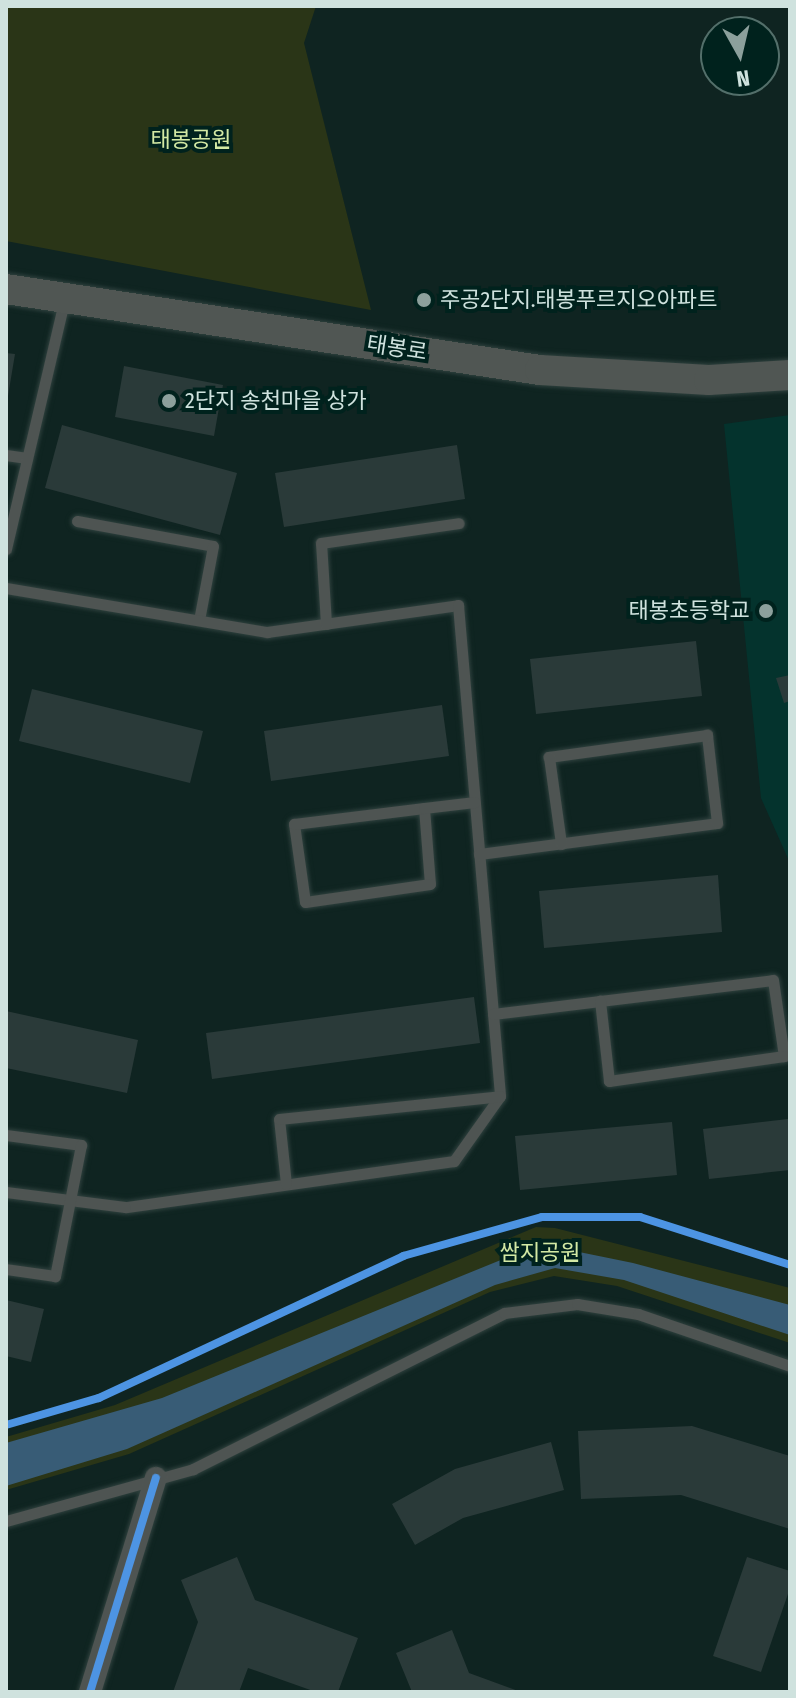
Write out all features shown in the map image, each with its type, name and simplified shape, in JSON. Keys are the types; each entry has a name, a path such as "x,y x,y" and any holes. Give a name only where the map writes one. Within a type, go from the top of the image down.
{"main road":[{"name":"태봉로","path":"6,289 540,370 709,380 790,375"}],"street":[{"path":"90,1692 156,1478"}],"lane":[{"path":"6,549 65,298"},
{"path":"6,455 27,458"},
{"path":"77,521 213,546 199,620"},
{"path":"326,624 321,543 459,523"},
{"path":"6,588 267,632 458,605 500,1096 454,1161 125,1207 6,1192"},
{"path":"479,854 561,844 717,823 707,735 549,757 561,844"},
{"path":"424,808 430,884 305,902 294,824 424,808 475,802"},
{"path":"493,1014 600,1001 773,980 784,1056 609,1081 600,1001"},
{"path":"286,1184 279,1119 500,1096"},
{"path":"6,1135 81,1145 55,1276 6,1269"},
{"path":"6,1521 193,1469 504,1313 577,1304 638,1314 790,1366"}],"shaded area":[{"name":"태봉초등학교","path":"790,415 790,863 761,798 724,424"}],"green space":[{"name":"태봉공원","path":"6,6 316,6 304,43 371,310 6,241"},
{"name":"쌈지공원","path":"536,1227 555,1228 790,1288 790,1343 617,1286 554,1276 490,1292 129,1454 6,1490 6,1437 115,1405"}],"water":[{"path":"540,1244 633,1263 790,1305 790,1335 624,1280 555,1268 495,1285 127,1449 6,1486 6,1443 162,1398"}],"building":[{"path":"6,353 15,354 8,396 6,396"},
{"name":"2단지 송천마을 상가","path":"124,366 223,385 214,436 115,417"},
{"path":"62,425 237,473 220,535 45,488"},
{"path":"457,445 465,499 284,527 275,473"},
{"path":"696,641 702,696 536,714 530,659"},
{"path":"790,675 790,701 784,703 776,678"},
{"path":"32,689 203,731 190,783 19,741"},
{"path":"442,705 449,756 271,781 264,731"},
{"path":"718,875 722,932 544,948 539,891"},
{"path":"474,997 480,1043 212,1079 206,1033"},
{"path":"6,1011 138,1040 127,1093 6,1068"},
{"path":"788,1119 790,1170 709,1179 703,1129"},
{"path":"672,1122 677,1175 520,1190 515,1136"},
{"path":"6,1300 44,1309 31,1362 6,1356"},
{"path":"692,1426 790,1456 790,1529 681,1495 581,1499 578,1431"},
{"path":"551,1442 564,1490 463,1518 415,1545 392,1504 455,1469"},
{"path":"237,1557 255,1600 358,1638 338,1692 316,1692 248,1668 239,1692 173,1692 198,1622 181,1580"},
{"path":"747,1557 790,1571 790,1588 761,1672 713,1656"},
{"path":"452,1630 469,1673 521,1692 412,1692 396,1653"}],"cycle path":[{"path":"6,1425 99,1398 403,1256 542,1217 640,1217 790,1265"},
{"path":"90,1692 156,1478"}],"place":[{"name":"주공2단지.태봉푸르지오아파트","path":"424,300"},
{"name":"2단지 송천마을 상가","path":"169,401"},
{"name":"태봉초등학교","path":"766,611"}]}
